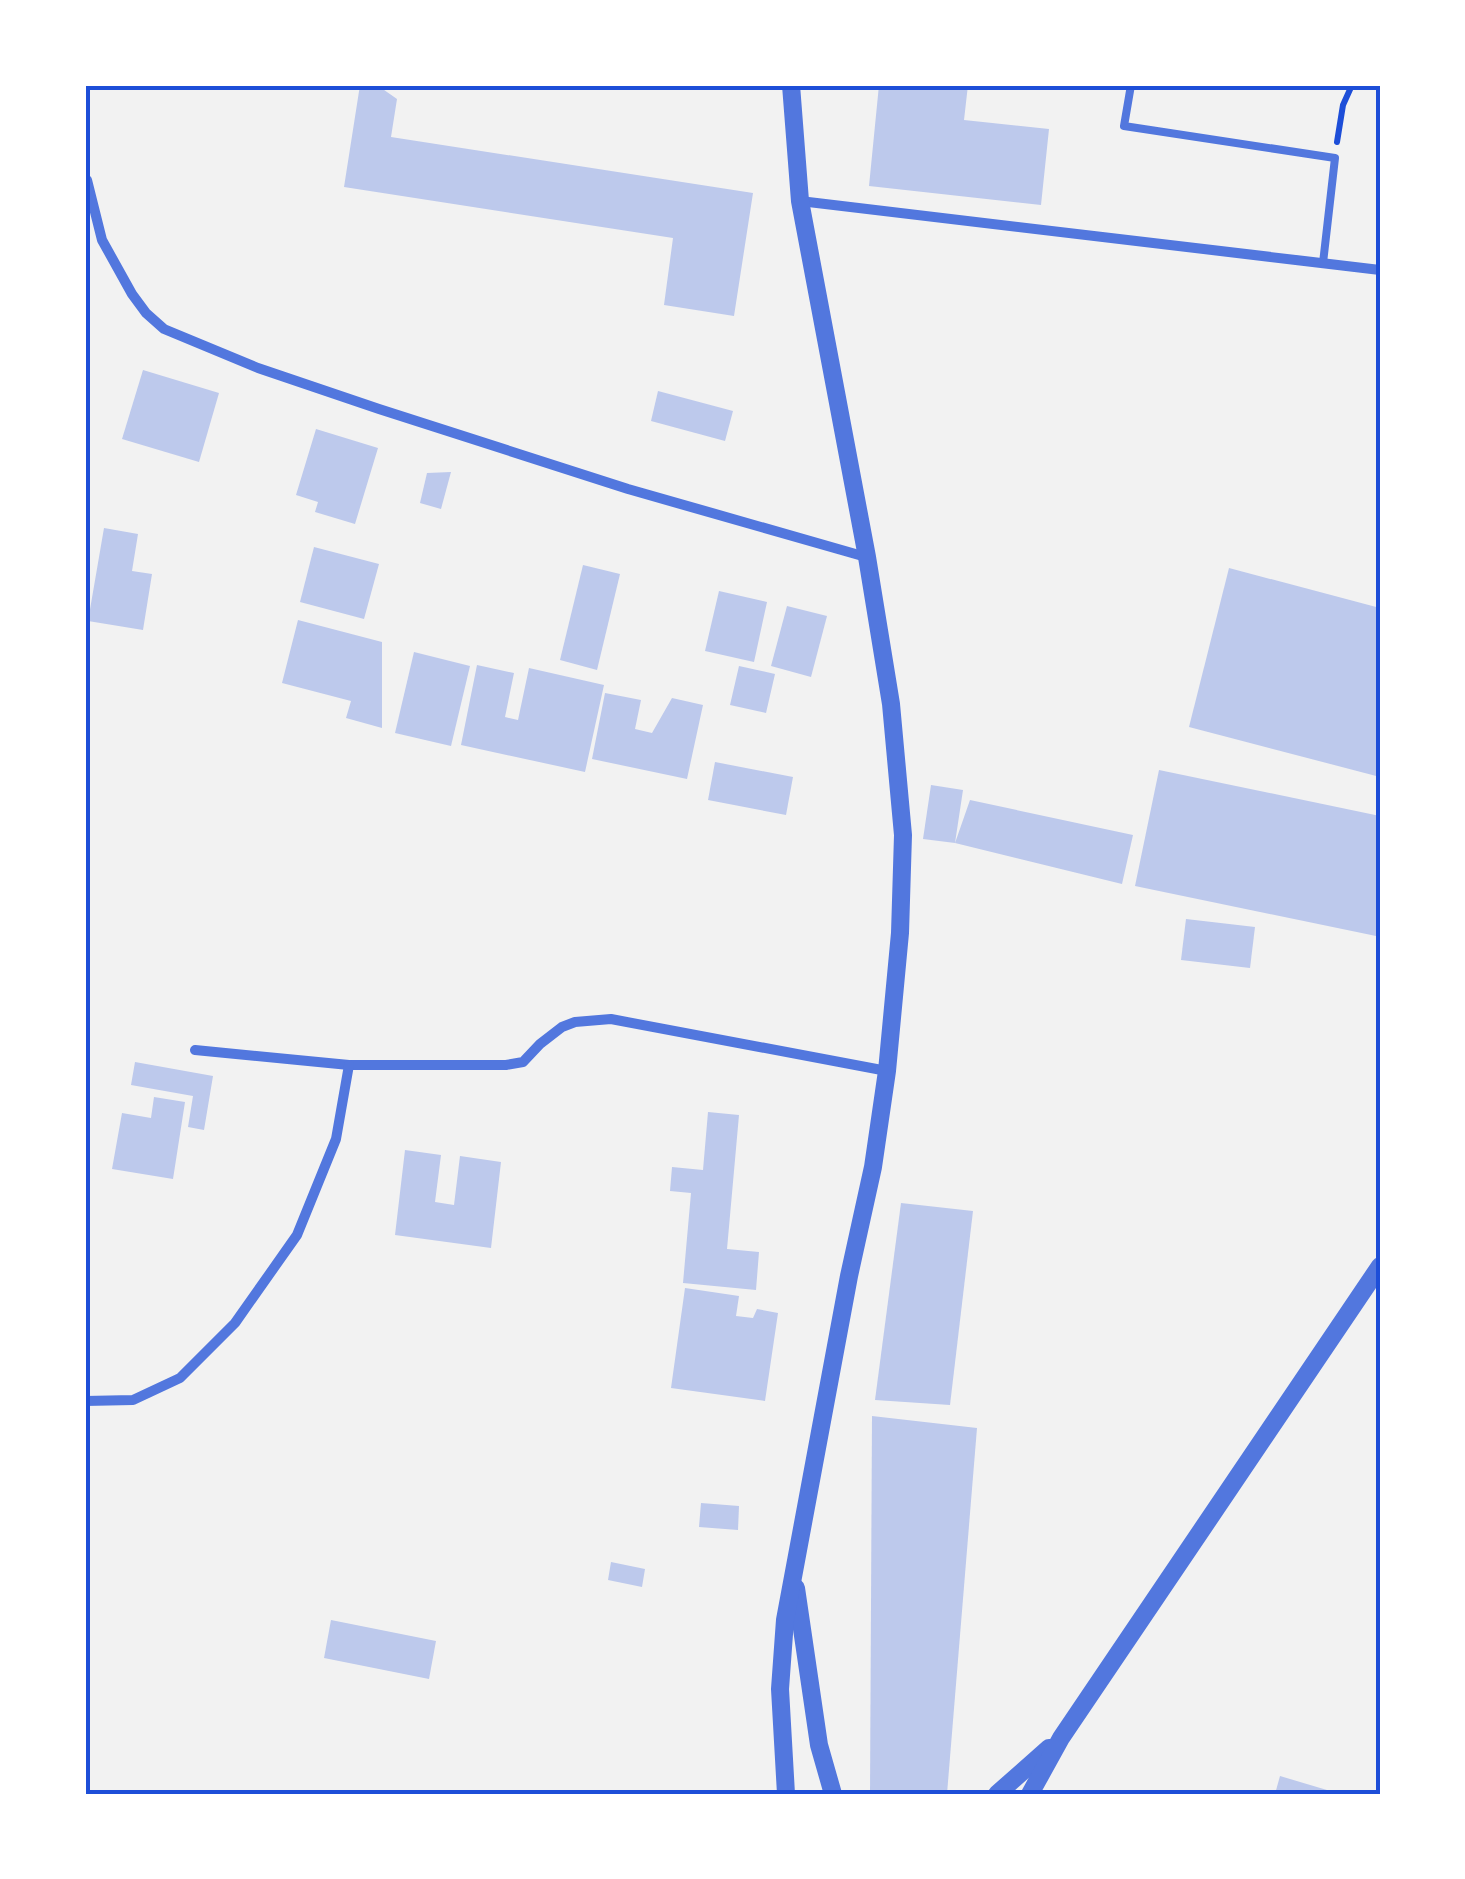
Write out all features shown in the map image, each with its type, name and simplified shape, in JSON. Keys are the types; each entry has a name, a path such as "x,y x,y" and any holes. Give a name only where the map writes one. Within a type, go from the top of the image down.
{"street":[{"path":"786,1794 780,1689 785,1620 849,1276 874,1167 900,933 904,835 892,704 868,557 800,201 791,85"},
{"path":"87,180 102,240 132,294 164,329 258,368 396,414 628,489 868,557"},
{"path":"800,201 1380,270"},
{"path":"195,1050 349,1064 506,1066 523,1062 562,1027 611,1019 887,1072"},
{"path":"85,1401 133,1400 180,1378 235,1324 298,1234 336,1139 349,1064"},
{"path":"1030,1794 1061,1738 1380,1266"},
{"path":"793,1569 819,1744 833,1794"},
{"path":"997,1794 1061,1738"}],"lane":[{"path":"1131,85 1124,126 1335,158 1323,262"}],"path":[{"path":"1335,158 1343,105 1352,85"}],"building":[{"path":"360,85 377,85 397,99 391,137 753,193 734,316 664,305 673,238 344,187"},
{"path":"879,85 968,85 964,120 1049,129 1041,205 869,186"},
{"path":"143,370 219,393 199,462 122,439"},
{"path":"658,391 733,411 725,441 651,421"},
{"path":"316,429 378,448 355,524 315,512 318,502 296,495"},
{"path":"451,472 441,509 420,503 427,473"},
{"path":"104,528 138,534 132,571 152,574 143,630 88,621"},
{"path":"314,547 379,564 364,619 300,602"},
{"path":"583,565 620,574 597,670 560,660"},
{"path":"1229,568 1380,608 1380,777 1189,727"},
{"path":"719,591 767,602 754,662 705,651"},
{"path":"787,606 827,616 811,677 771,666"},
{"path":"298,620 382,642 382,728 346,718 351,701 282,683"},
{"path":"414,652 470,666 451,746 395,733"},
{"path":"477,665 514,673 505,717 518,720 529,668 604,685 585,772 461,745"},
{"path":"739,666 775,674 766,713 730,705"},
{"path":"605,693 641,700 635,729 652,733 672,698 703,705 687,779 592,759"},
{"path":"715,762 793,777 786,815 708,800"},
{"path":"1159,770 1380,816 1380,919 1376,936 1135,886"},
{"path":"931,785 963,790 955,843 923,839"},
{"path":"970,800 1133,835 1122,884 955,843"},
{"path":"1186,919 1255,927 1250,968 1181,960"},
{"path":"135,1062 213,1076 204,1130 188,1127 193,1096 131,1085"},
{"path":"154,1097 185,1102 173,1179 112,1169 122,1113 151,1118"},
{"path":"708,1112 739,1115 727,1249 759,1252 756,1290 683,1283 691,1193 670,1191 672,1167 703,1170"},
{"path":"405,1150 441,1155 435,1202 454,1205 460,1156 501,1162 491,1248 395,1235"},
{"path":"901,1203 973,1211 950,1405 875,1400"},
{"path":"685,1288 739,1296 736,1316 753,1318 757,1309 778,1313 765,1401 671,1388"},
{"path":"872,1416 977,1428 947,1794 870,1794"},
{"path":"701,1503 739,1506 738,1530 699,1527"},
{"path":"611,1562 645,1569 642,1587 608,1580"},
{"path":"331,1620 436,1641 429,1679 324,1658"},
{"path":"1280,1776 1337,1793 1337,1794 1275,1794"}]}
